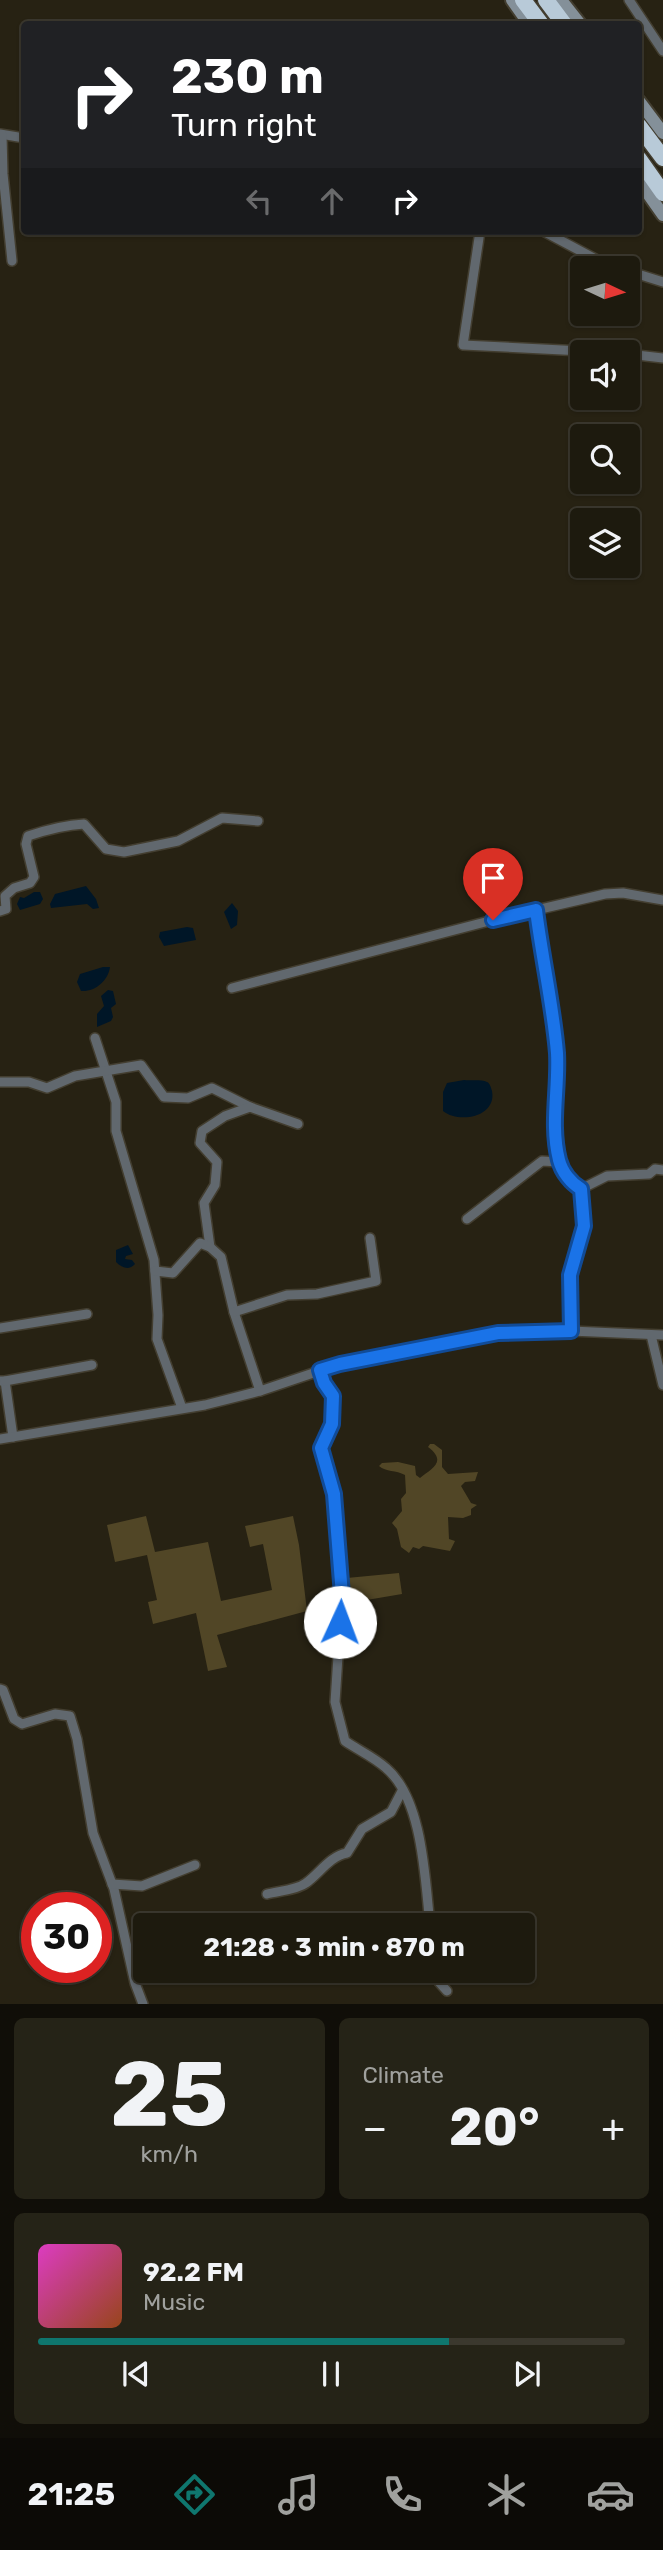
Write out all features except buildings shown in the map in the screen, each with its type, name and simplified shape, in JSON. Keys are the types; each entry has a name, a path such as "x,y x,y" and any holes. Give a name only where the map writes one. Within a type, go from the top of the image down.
{"highway":[{"path":"523,0 539,21"},
{"path":"546,0 562,21"},
{"path":"642,130 663,158"},
{"path":"642,163 663,193"}],"main road":[{"path":"512,0 527,21"},
{"path":"561,0 578,21"},
{"path":"642,105 663,133"},
{"path":"642,185 663,215"}],"street":[{"path":"629,0 663,51"},
{"path":"12,261 1,135 21,138"},
{"path":"479,235 463,345 570,350"},
{"path":"550,235 590,256"},
{"path":"640,275 663,282"},
{"path":"640,355 663,358"},
{"path":"0,911 6,909 5,896 15,888 30,883 34,877 26,844 28,836 67,825 84,824 106,849 124,852 178,841 222,818 258,821"},
{"path":"232,988 604,894 623,893 663,900"},
{"path":"536,910 553,1008 557,1057 554,1114 559,1162 572,1183 581,1189"},
{"path":"95,1038 116,1102 116,1131 154,1260 157,1339 182,1408"},
{"path":"0,1082 29,1082 47,1088 75,1076 141,1065 164,1097 188,1098 212,1088 250,1107 298,1124"},
{"path":"210,1247 204,1203 215,1185 217,1162 200,1143 202,1131 225,1116 250,1107"},
{"path":"467,1220 542,1161 559,1162"},
{"path":"581,1189 607,1176 649,1174 655,1169 663,1170"},
{"path":"571,1331 570,1275 584,1226 581,1189"},
{"path":"234,1312 287,1295 317,1294 376,1281 370,1238"},
{"path":"155,1271 173,1273 200,1243 221,1256 234,1312 260,1391"},
{"path":"0,1328 87,1314"},
{"path":"0,1439 205,1405 260,1391 340,1364 498,1333 571,1331 663,1335"},
{"path":"651,1335 663,1385"},
{"path":"13,1437 2,1381 92,1366"},
{"path":"320,1370 324,1383 333,1396 332,1424 321,1448 334,1494 342,1595 335,1702 345,1741 387,1769 407,1798 422,1847 429,1913"},
{"path":"0,1689 3,1690 14,1719 22,1724 55,1714 70,1716 77,1739 93,1833 112,1884 135,1983 143,2004"},
{"path":"267,1894 305,1884 341,1854 347,1853 362,1829 391,1812 402,1791"},
{"path":"112,1884 142,1886 195,1865"},
{"path":"440,1983 447,1991"}],"shaded area":[{"path":"430,1444 442,1450 442,1467 448,1474 478,1472 475,1481 465,1482 461,1486 471,1503 477,1505 471,1509 471,1515 463,1518 448,1517 449,1539 455,1541 450,1551 423,1546 419,1549 413,1547 409,1553 401,1547 397,1529 392,1523 402,1511 401,1499 406,1493 405,1475 379,1466 382,1463 398,1462 415,1466 416,1475 420,1478 436,1465 437,1457 428,1447"},
{"path":"146,1516 155,1552 208,1542 221,1601 272,1590 263,1544 250,1547 245,1526 293,1516 307,1611 217,1635 227,1667 208,1671 196,1613 153,1624 148,1602 157,1600 147,1555 115,1562 107,1525"},
{"path":"399,1573 402,1594 349,1603 347,1578"}],"water":[{"path":"86,886 99,908 93,909 87,904 51,908 55,894"},
{"path":"34,892 40,892 43,899 40,904 20,910 17,904 20,897 24,898"},
{"path":"232,903 238,911 237,925 231,929 224,912"},
{"path":"193,928 196,940 164,946 159,937 160,932"},
{"path":"110,967 104,981 96,988 81,991 77,982 80,974"},
{"path":"108,990 113,991 116,1004 111,1008 113,1017 111,1021 97,1027 97,1014 104,1006 101,996"},
{"path":"464,1080 488,1083 492,1100 489,1107 475,1116 450,1115 443,1111 443,1092 447,1083"},
{"path":"128,1245 133,1254 125,1259 132,1260 135,1264 128,1268 116,1262 116,1250"}],"route":[{"path":"340,1622 342,1595 334,1494 321,1448 332,1424 333,1396 324,1383 320,1370 498,1333 571,1331 570,1275 584,1226 581,1189 572,1183 559,1162 554,1114 557,1057 553,1008 536,910 493,920"}]}
